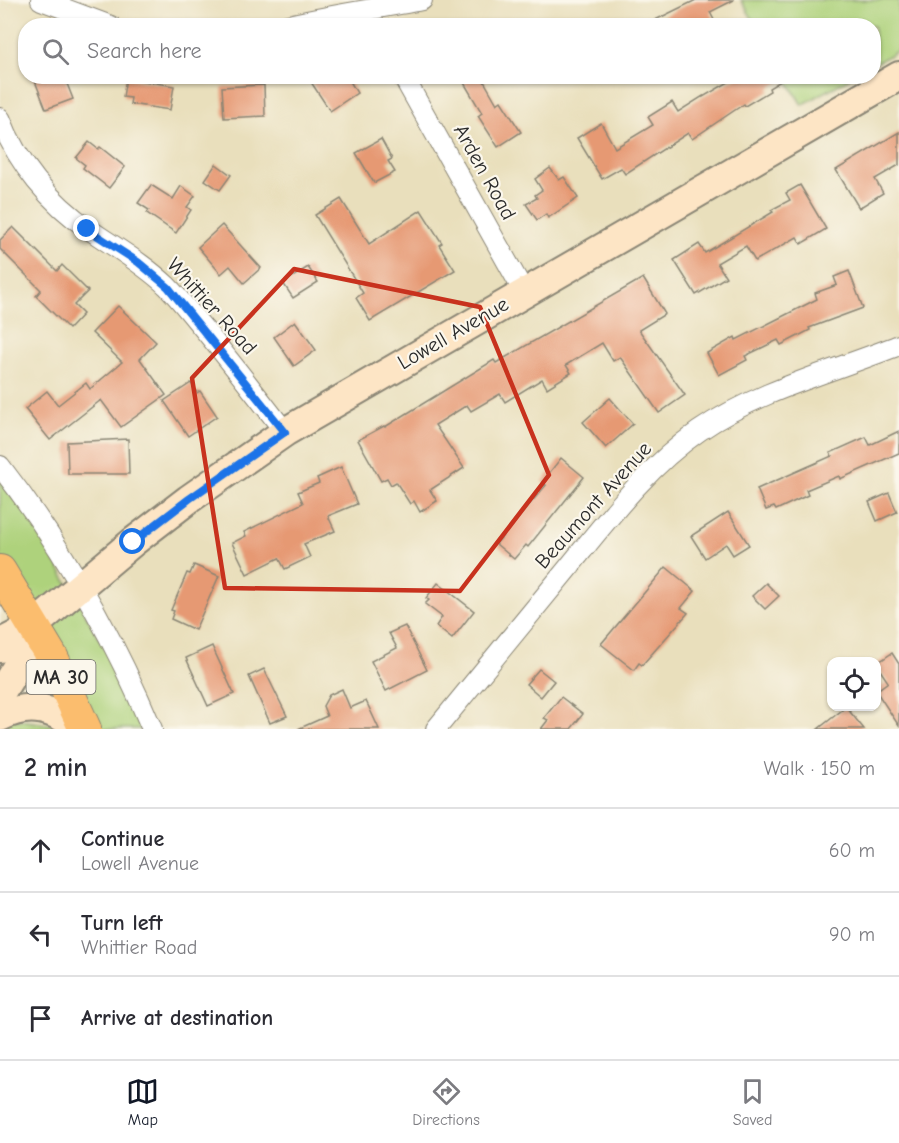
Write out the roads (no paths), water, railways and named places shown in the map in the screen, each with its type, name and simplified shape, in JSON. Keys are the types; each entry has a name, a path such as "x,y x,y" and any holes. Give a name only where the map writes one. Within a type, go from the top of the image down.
{"main road":[{"name":"MA 30","path":"0,571 52,657 85,729"}],"street":[{"path":"41,0 89,18"},
{"path":"319,18 332,15 370,18 422,0"},
{"name":"Lowell Avenue","path":"0,648 5,641 32,627 133,542 189,499 285,432 899,76"},
{"name":"Arden Road","path":"407,84 524,292"},
{"name":"Whittier Road","path":"0,118 23,162 45,191 87,229 138,262 168,287 285,432"},
{"name":"Beaumont Avenue","path":"436,729 597,532 643,479 670,454 699,431 747,403 899,345"},
{"path":"0,466 38,518 81,587 137,692 152,729"},
{"path":"0,694 24,655 32,627"},
{"path":"0,717 7,713 27,709 47,709 65,717 80,729"}]}
